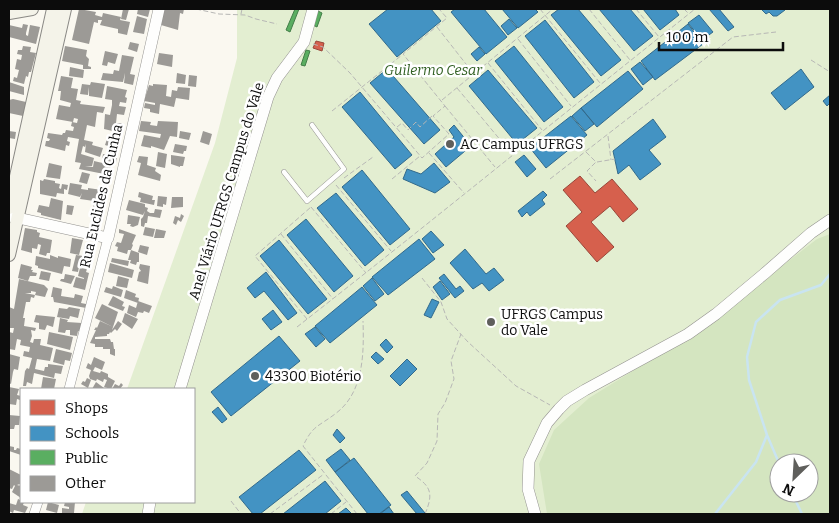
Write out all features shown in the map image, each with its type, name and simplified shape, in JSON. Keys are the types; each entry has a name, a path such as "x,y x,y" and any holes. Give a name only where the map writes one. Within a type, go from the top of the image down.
{"main road":[{"path":"9,13 32,9"},
{"path":"9,254 11,214 53,9"},
{"path":"11,214 65,9"}],"street":[{"name":"Rua Euclides da Cunha","path":"70,388 108,238 159,9"},
{"name":"Anel Viário UFRGS Campus do Vale","path":"180,388 268,97 277,78 304,42 313,9"},
{"path":"11,214 108,238"},
{"path":"535,514 528,489 529,461 547,423 567,401 688,334 716,314 811,233 830,220"}],"lane":[{"path":"284,172 307,201 344,169 312,125"}],"path":[{"path":"196,9 219,14 241,14 277,24"},
{"path":"241,14 242,9"},
{"path":"332,110 362,88 447,18 439,9"},
{"path":"442,12 446,9"},
{"path":"540,9 600,84"},
{"path":"441,100 553,9"},
{"path":"588,9 630,60"},
{"path":"636,9 659,37"},
{"path":"684,9 688,14"},
{"path":"297,327 695,9"},
{"path":"436,27 474,74"},
{"path":"550,179 732,37 776,32"},
{"path":"517,38 572,107"},
{"path":"310,43 323,47 362,88 422,158 448,134 433,116"},
{"path":"403,54 496,168"},
{"path":"811,60 830,72"},
{"path":"488,62 542,130"},
{"path":"457,88 512,154"},
{"path":"396,128 402,123 408,130 416,122 420,127 444,106"},
{"path":"608,135 611,160"},
{"path":"586,152 596,162"},
{"path":"428,153 464,194"},
{"path":"392,179 420,155"},
{"path":"343,179 373,157"},
{"path":"596,181 586,171 596,162 615,159"},
{"path":"336,184 392,252"},
{"path":"307,319 255,256 310,207 366,273"},
{"path":"280,233 333,299"},
{"path":"422,278 441,302 447,319 461,334 516,386 552,406"},
{"path":"357,514 303,446 312,429 336,414 352,394 363,361 363,321"},
{"path":"425,514 430,498 429,488 415,476 427,463 436,441 438,414 445,403 454,379 452,361 461,334"},
{"path":"270,514 324,473"},
{"path":"231,501 241,514"},
{"path":"331,514 347,502"}],"green space":[{"name":"UFRGS Campus do Vale","path":"237,9 830,9 830,514 82,514 86,503 195,503 195,388 127,388 215,143 237,58"},
{"path":"830,234 830,514 547,514 539,464 554,430 589,398 699,330 817,239"}],"building: Shops":[{"path":"316,41 324,43 322,51 313,48"},
{"path":"580,176 595,193 612,179 638,209 623,222 610,206 591,222 614,247 597,262 566,226 582,212 563,190"}],"building: Schools":[{"path":"388,9 431,9 441,21 397,57 369,24"},
{"path":"455,9 484,9 507,37 486,54 451,12"},
{"path":"502,9 535,9 538,12 518,28"},
{"path":"559,9 578,9 621,60 601,76 551,15"},
{"path":"599,9 630,9 653,36 634,51"},
{"path":"643,9 675,9 679,15 660,30"},
{"path":"709,9 719,9 734,27 728,31"},
{"path":"761,9 785,10 777,16 773,16 769,12 766,14"},
{"path":"699,15 713,32 702,40 688,23"},
{"path":"509,19 517,28 508,35 501,26"},
{"path":"545,20 594,82 574,98 525,36"},
{"path":"688,24 703,44 655,80 641,61"},
{"path":"514,46 563,107 544,122 495,61"},
{"path":"479,47 485,54 477,61 471,54"},
{"path":"640,62 653,77 643,85 631,69"},
{"path":"387,69 440,130 424,144 370,83"},
{"path":"801,69 814,87 785,110 771,93"},
{"path":"488,70 537,128 517,144 469,86"},
{"path":"628,71 643,89 597,127 581,108"},
{"path":"360,92 412,155 395,169 342,107"},
{"path":"830,95 830,103 827,106 823,101"},
{"path":"581,108 594,124 585,131 572,116"},
{"path":"571,116 587,135 546,168 530,148"},
{"path":"653,119 666,137 649,150 661,164 640,180 629,165 618,174 613,151"},
{"path":"454,125 471,146 446,167 435,154 454,137 449,130"},
{"path":"524,155 536,169 527,177 515,162"},
{"path":"434,163 450,182 435,193 403,179 407,169 421,174"},
{"path":"362,170 410,229 390,245 342,187"},
{"path":"543,191 547,195 542,200 545,204 530,216 527,212 522,217 518,211"},
{"path":"336,193 384,250 365,266 317,208"},
{"path":"306,219 353,276 334,292 287,235"},
{"path":"431,231 444,245 433,253 422,239"},
{"path":"419,239 435,259 388,295 372,277"},
{"path":"279,240 327,299 308,314 260,256"},
{"path":"465,249 486,274 494,268 504,280 489,291 482,283 473,289 450,263"},
{"path":"266,272 297,313 288,320 264,291 255,298 247,288"},
{"path":"444,274 456,289 460,286 464,291 455,298 439,278"},
{"path":"372,278 384,294 375,301 363,286"},
{"path":"440,281 450,294 442,300 433,287"},
{"path":"362,287 377,305 330,343 315,326"},
{"path":"432,299 439,302 431,318 424,315"},
{"path":"273,310 282,322 271,330 262,319"},
{"path":"315,327 325,339 316,347 305,334"},
{"name":"43300 Biotério","path":"279,336 300,361 231,416 211,392"},
{"path":"386,339 393,347 387,353 380,345"},
{"path":"376,352 384,359 378,364 371,357"},
{"path":"407,359 417,369 400,386 390,376"},
{"path":"218,407 227,419 222,423 212,412"},
{"path":"337,429 345,438 340,443 333,435"},
{"path":"341,449 350,460 335,472 326,460"},
{"path":"299,450 316,470 260,514 253,514 239,497"},
{"path":"354,458 391,505 379,514 368,514 335,472"},
{"path":"325,481 341,501 325,514 283,514"},
{"path":"407,491 424,514 417,514 401,495"},
{"path":"389,507 394,514 380,514"},
{"path":"346,508 352,514 338,514"}],"building: Public":[{"path":"295,9 299,9 290,32 286,30"},
{"path":"318,11 322,13 317,27 313,25"},
{"path":"306,50 310,51 305,66 301,65"}],"building: Other":[{"path":"79,9 96,12 95,15 102,17 103,13 121,17 120,20 130,22 127,35 118,33 118,29 100,25 102,20 98,20 98,23 94,22 89,44 72,40"},
{"path":"123,9 129,9 126,20 121,19"},
{"path":"138,9 150,9 148,17 137,14"},
{"path":"164,9 184,9 183,14 180,13 178,30 161,25"},
{"path":"137,16 147,19 144,34 133,32"},
{"path":"23,24 28,25 26,35 28,36 30,25 40,27 36,44 9,37 9,25 22,28"},
{"path":"130,42 139,44 137,52 128,49"},
{"path":"23,46 31,47 30,52 36,53 31,72 29,72 28,77 26,76 24,84 13,81 14,77 17,78 19,70 15,69 17,59 21,60 22,55 17,54 18,50 22,50"},
{"path":"65,46 87,50 88,66 91,69 83,69 83,65 62,61"},
{"path":"105,51 118,54 115,64 108,62 107,66 102,65"},
{"path":"159,53 173,55 172,67 157,64"},
{"path":"122,55 134,57 130,74 135,75 133,85 124,83 125,73 123,82 101,80 103,73 113,74 114,70 119,71"},
{"path":"70,67 84,70 83,78 69,76"},
{"path":"177,73 186,75 185,84 176,83"},
{"path":"189,75 197,76 196,87 188,86"},
{"path":"61,76 73,78 71,88 78,89 76,100 81,101 80,104 105,107 103,113 97,112 95,127 87,125 84,140 93,142 92,145 103,148 100,157 85,152 86,144 85,147 83,146 81,154 94,158 92,166 85,166 93,167 94,161 111,165 109,175 79,169 81,163 75,162 79,139 68,137 67,141 70,142 69,146 66,145 65,151 45,146 46,141 50,139 47,138 48,133 62,135 66,130 73,131 72,122 77,123 78,119 74,118 73,122 56,119 59,105 70,107 71,103 60,100 61,91 58,91"},
{"path":"9,82 24,87 24,95 9,91"},
{"path":"91,82 105,84 102,98 89,96 89,87 88,95 80,94 82,84 90,85"},
{"path":"153,84 167,85 166,96 171,97 172,90 177,91 178,87 190,88 189,100 176,98 174,107 160,104 159,114 150,112 150,109 144,108 145,103 155,105 155,103 144,101 149,85 153,86"},
{"path":"107,86 127,90 126,103 120,102 119,106 126,107 124,115 117,114 116,123 122,123 121,133 104,129 105,114 110,115 112,105 112,100 105,99"},
{"path":"9,100 26,102 23,116 9,113"},
{"path":"141,121 151,122 150,125 157,126 158,121 178,122 177,137 170,136 164,150 151,146 151,148 141,146 144,135 160,138 161,134 139,131"},
{"path":"9,131 16,132 15,139 9,138"},
{"path":"180,131 191,133 189,140 179,138"},
{"path":"203,131 212,134 209,145 200,142"},
{"path":"108,136 117,139 114,148 105,145"},
{"path":"175,144 187,146 186,151 183,154 173,152"},
{"path":"158,152 167,154 165,168 156,166"},
{"path":"103,154 117,158 116,163 102,160"},
{"path":"171,155 185,157 183,166 171,164"},
{"path":"139,156 148,157 147,165 156,168 155,171 161,175 160,181 138,175 141,163 137,162"},
{"path":"49,163 62,166 60,179 46,177"},
{"path":"82,172 90,174 87,184 79,182"},
{"path":"44,179 55,181 55,183 60,184 59,188 61,189 62,184 68,185 67,190 64,189 64,194 57,193 56,197 40,194 40,180 43,181"},
{"path":"70,183 82,185 81,189 102,190 98,209 103,210 101,223 92,222 96,209 93,208 94,201 80,199 82,193 80,197 68,194"},
{"path":"139,192 153,196 152,200 155,200 154,205 140,202"},
{"path":"158,196 167,197 166,205 163,204 163,207 157,206"},
{"path":"172,197 183,197 183,207 171,208"},
{"path":"51,198 63,201 61,220 41,215 41,213 37,212 39,205 49,207"},
{"path":"129,200 145,204 145,207 148,208 147,211 150,213 154,213 155,209 162,210 160,218 148,216 147,223 145,223 144,227 141,226 141,219 143,217 145,211 143,215 126,210"},
{"path":"67,205 74,206 72,215 66,214"},
{"path":"181,214 184,216 181,222 178,220 176,225 173,223 175,216 180,218"},
{"path":"128,215 140,217 138,225 133,227 130,226 131,224 127,224"},
{"path":"145,227 155,229 153,237 143,235"},
{"path":"25,228 37,230 40,233 39,237 52,240 50,253 47,253 46,256 39,254 41,245 38,244 37,249 32,248 32,253 21,250"},
{"path":"119,229 136,235 131,250 128,250 127,254 117,251 118,247 115,246 117,242 121,243 124,234 119,233"},
{"path":"156,229 166,231 164,238 154,238"},
{"path":"72,238 83,240 79,255 70,253"},
{"path":"85,244 92,246 89,263 80,261 78,272 72,271 76,255 83,256"},
{"path":"140,245 149,247 147,255 138,252"},
{"path":"131,250 139,253 139,262 136,265 130,263 131,260 128,260"},
{"path":"50,255 71,259 70,267 64,266 62,274 38,268 35,265 36,256 50,259"},
{"path":"112,258 129,261 128,266 111,262"},
{"path":"110,263 134,270 132,278 108,272"},
{"path":"21,264 32,267 32,272 37,273 36,276 30,276 28,281 18,278"},
{"path":"140,264 150,266 148,284 137,281 141,271 139,268"},
{"path":"80,268 87,269 86,272 89,273 85,290 73,287 76,277 84,279 78,276"},
{"path":"41,271 51,273 49,281 39,279"},
{"path":"65,274 75,276 71,284 60,281 64,279"},
{"path":"118,276 129,279 127,288 116,286"},
{"path":"19,279 44,285 48,289 45,297 35,295 34,298 31,297 30,302 26,302 23,318 25,318 24,326 36,328 35,331 31,330 30,342 33,343 34,339 41,339 40,345 53,348 50,361 37,359 35,369 44,371 48,364 63,366 61,374 55,373 54,378 34,373 32,384 27,382 26,386 23,386 25,371 27,368 29,369 32,358 23,356 24,351 29,352 30,347 20,345 21,340 17,339 15,350 9,349 9,332 13,333 14,328 9,328 9,307 14,309","holes":["36,292 35,295 25,293"]},
{"path":"113,286 123,290 121,297 104,292 106,287 112,289"},
{"path":"53,287 62,289 61,296 74,298 75,294 83,296 81,303 86,304 86,308 54,302 53,297 51,297"},
{"path":"126,290 136,294 135,297 139,298 138,303 124,298"},
{"path":"113,296 124,302 122,306 125,307 123,311 108,305"},
{"path":"138,301 152,306 149,313 144,311 143,313 138,312 136,317 127,313 129,305 136,308"},
{"path":"102,304 118,312 113,327 95,318"},
{"path":"69,307 80,309 78,318 70,316 69,319 57,317 59,308 67,309"},
{"path":"125,313 138,319 132,329 122,322"},
{"path":"36,315 55,317 53,327 47,325 45,330 39,329 39,323 34,322"},
{"path":"60,318 68,320 67,322 82,323 77,336 70,335 70,330 66,330 65,333 58,332"},
{"path":"100,321 113,327 112,330 118,321 122,324 117,331 115,329 107,334 107,336 95,337 95,339 110,339 113,342 115,356 110,354 110,349 95,347 95,344 90,343 96,330 94,330"},
{"path":"49,332 73,337 70,350 47,344"},
{"path":"56,349 72,353 70,361 65,360 64,365 53,362"},
{"path":"9,354 20,357 18,370 14,369 11,384 9,383"},
{"path":"94,357 105,362 102,370 95,367 93,371 100,373 101,371 108,374 108,377 115,381 112,388 104,387 107,380 104,379 103,382 97,379 96,381 90,379 91,370 86,368 88,363 91,365"},
{"path":"43,377 56,379 54,388 41,388"},
{"path":"87,378 91,380 88,388 81,384"},
{"path":"96,382 104,388 93,388"},
{"path":"121,383 123,385 121,388 113,388 115,384 119,386"},
{"path":"9,387 19,389 17,395 20,396 20,400 17,399 16,405 9,404"},
{"path":"9,415 20,416 19,425 15,425 14,429 10,429"},
{"path":"9,446 14,447 14,450 20,449 20,455 9,451"},
{"path":"9,469 20,474 20,484 17,485 20,486 20,497 12,492 14,485 12,489 9,488"},
{"path":"18,499 20,503 24,503 23,505 28,507 25,513 14,510 13,513 9,511 9,503 16,505"},
{"path":"48,503 59,505 57,513 46,510"},
{"path":"65,503 75,503 74,513 62,514 62,508 69,509 69,507 64,506"}],"waterway":[{"path":"715,514 756,462 767,435 749,380 747,357 756,322 780,300 821,285 830,274"},
{"path":"767,435 775,453"},
{"path":"797,503 802,514"}],"place":[{"name":"AC Campus UFRGS","path":"450,144"},
{"name":"UFRGS Campus do Vale","path":"491,322"},
{"name":"43300 Biotério","path":"255,376"}],"park label":[{"name":"Guilermo Cesar","path":"433,70"}]}
